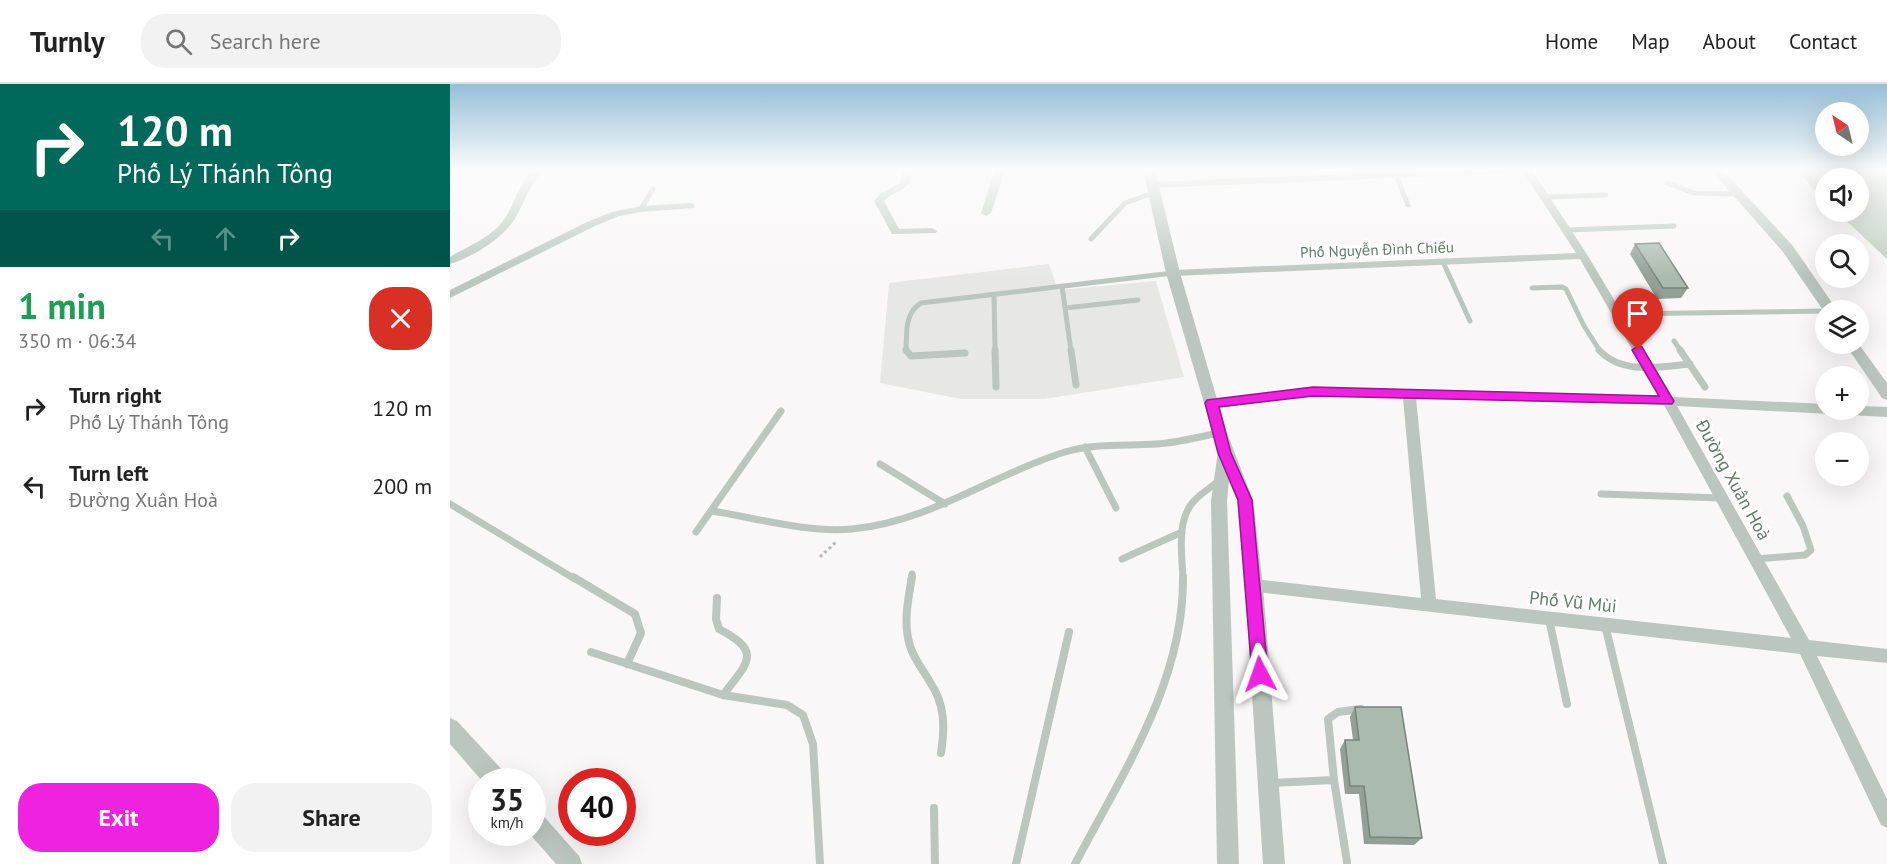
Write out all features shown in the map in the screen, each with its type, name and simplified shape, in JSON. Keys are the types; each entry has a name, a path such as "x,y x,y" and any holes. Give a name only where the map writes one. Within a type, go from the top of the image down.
{"street":[{"path":"450,261 504,228 517,206"},
{"path":"450,294 591,224 616,214 641,208 681,206"},
{"path":"882,206 896,232 932,231"},
{"path":"986,213 988,206"},
{"path":"1156,206 1218,433 1245,500 1254,586 1274,864"},
{"name":"Đường Xuân Hoà","path":"1551,206 1583,256 1668,401 1805,648 1887,819"},
{"path":"1752,206 1788,249 1821,300"},
{"name":"Phố Nguyễn Đình Chiểu","path":"1173,273 1583,256"},
{"path":"1859,354 1887,394"},
{"path":"1211,403 1313,391 1668,401 1815,408"},
{"path":"1409,395 1429,606"},
{"path":"1869,411 1887,412"},
{"path":"1225,453 1219,501 1228,864"},
{"name":"Phố Vũ Mùi","path":"1254,586 1887,656"},
{"path":"450,729 485,768"},
{"path":"546,836 571,864"}],"lane":[{"path":"1091,239 1121,206"},
{"path":"1566,230 1674,226"},
{"path":"1443,262 1470,321"},
{"path":"965,353 910,356 906,351 909,314 913,306 921,303 1173,273"},
{"path":"1062,286 1076,385"},
{"path":"1532,288 1562,287 1566,290 1585,326 1608,358 1617,363 1648,368 1689,364"},
{"path":"994,294 996,387"},
{"path":"1065,308 1138,300"},
{"path":"1617,314 1815,310"},
{"path":"1674,341 1705,387"},
{"path":"696,532 781,411"},
{"path":"712,511 820,529 851,529 890,523 945,504 1044,459 1085,447 1159,444 1218,433"},
{"path":"1085,447 1116,508"},
{"path":"880,464 945,504"},
{"path":"1075,864 1154,711 1173,660 1183,608 1182,532 1185,514 1194,501 1221,479"},
{"path":"1601,494 1722,498"},
{"path":"1755,559 1805,555 1811,550 1803,526 1787,496"},
{"path":"450,504 635,614 642,623 641,636 627,664"},
{"path":"1122,559 1182,532"},
{"path":"912,574 906,610 908,642 918,664 941,701 945,726 941,753"},
{"path":"717,598 716,619 719,629 741,641 748,654 747,662 723,695"},
{"path":"1548,619 1567,704"},
{"path":"1605,626 1664,864"},
{"path":"1016,864 1069,632"},
{"path":"591,652 723,695 787,705 803,715 813,744 820,864"},
{"path":"1347,862 1334,780 1328,719 1338,712 1367,709"},
{"path":"1268,783 1334,780"},
{"path":"934,808 935,864"}],"shaded area":[{"path":"1869,206 1887,206 1887,259 1869,242 1869,234 1860,234 1848,222 1869,222"},
{"path":"1049,264 1058,290 1156,281 1184,377 1044,399 961,399 880,383 889,283"}],"building":[{"path":"1659,243 1688,288 1663,288 1635,244"},
{"path":"1355,707 1401,707 1422,838 1370,837 1364,786 1350,786 1345,740 1359,740"}],"route":[{"path":"1260,674 1245,500 1225,453 1211,403 1313,391 1668,401 1638,350"}]}
